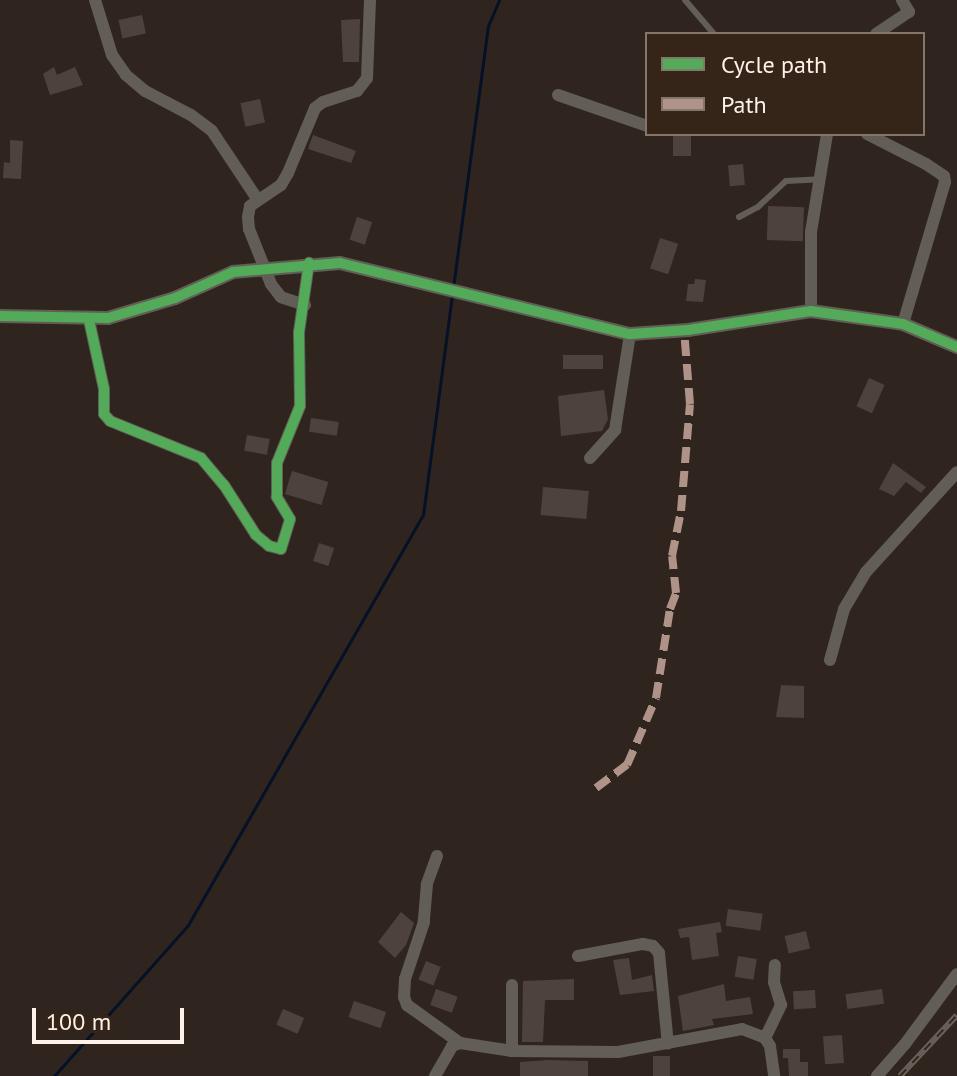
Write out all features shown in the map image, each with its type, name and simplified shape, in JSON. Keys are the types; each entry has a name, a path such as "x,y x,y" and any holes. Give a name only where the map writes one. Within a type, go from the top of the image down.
{"street":[{"path":"95,0 112,55 126,75 145,91 191,115 212,131 258,200"},
{"path":"305,305 281,297 264,267 249,229 250,206 281,185 315,108 323,102 357,91 367,78 370,0"},
{"path":"879,32 909,12 902,0"},
{"path":"558,95 645,125"},
{"path":"811,311 811,232 827,136"},
{"path":"871,136 944,176 945,182 903,324"},
{"path":"0,316 89,320 133,313 233,272 309,263 340,263 630,334 684,330 811,311 903,324 957,347"},
{"path":"89,320 104,389 104,414 110,421 201,458 224,485 256,535 281,549 290,519 277,497 277,463 300,406 299,332 309,263"},
{"path":"590,458 615,430 630,334"},
{"path":"830,660 844,609 866,572 957,472"},
{"path":"437,856 427,884 424,922 405,979 404,997 407,1005 460,1043 512,1051 618,1052 742,1029 765,1038 770,1046 774,1076"},
{"path":"578,956 643,944 653,946 659,953 668,1044"},
{"path":"765,1038 781,1005 774,982 775,965"},
{"path":"877,1076 957,974"},
{"path":"512,985 512,1051"},
{"path":"435,1076 452,1046 460,1043"}],"lane":[{"path":"685,0 712,32"},
{"path":"739,217 758,207 786,181 820,179"}],"building":[{"path":"142,15 146,34 122,39 119,20"},
{"path":"360,19 359,62 343,62 341,20"},
{"path":"54,67 57,75 75,67 83,85 50,95 43,74"},
{"path":"260,99 265,122 245,127 240,103"},
{"path":"313,135 356,151 351,163 308,149"},
{"path":"673,136 691,136 691,156 673,156"},
{"path":"10,140 23,141 21,179 3,178 4,162 10,163"},
{"path":"743,164 745,185 730,186 728,165"},
{"path":"768,206 804,207 803,241 767,240"},
{"path":"357,217 372,222 365,245 350,240"},
{"path":"660,238 678,244 668,274 650,268"},
{"path":"695,279 706,280 703,302 686,301 688,284 694,284"},
{"path":"563,355 603,355 603,369 563,369"},
{"path":"869,378 885,385 872,413 856,406"},
{"path":"604,390 608,419 602,431 561,436 558,396"},
{"path":"311,418 339,422 337,436 309,432"},
{"path":"247,435 270,439 267,455 244,451"},
{"path":"893,463 926,487 921,493 906,482 894,496 879,489"},
{"path":"292,471 328,482 321,505 285,494"},
{"path":"543,487 589,491 586,519 541,515"},
{"path":"319,543 334,548 328,566 313,561"},
{"path":"781,685 804,686 804,718 776,717"},
{"path":"728,909 763,914 760,931 726,926"},
{"path":"401,912 414,923 406,945 395,958 378,942"},
{"path":"720,922 722,932 716,933 719,956 692,960 689,937 680,938 678,929"},
{"path":"806,931 810,949 789,953 785,936"},
{"path":"738,956 757,959 753,980 735,977"},
{"path":"629,958 632,980 652,975 654,991 620,995 613,960"},
{"path":"426,961 441,967 433,986 419,980"},
{"path":"574,979 574,1000 545,1000 543,1042 522,1042 523,981"},
{"path":"724,984 726,1001 750,997 753,1014 712,1019 714,1025 683,1031 678,996"},
{"path":"436,989 458,997 452,1013 430,1005"},
{"path":"882,989 884,1004 847,1009 845,994"},
{"path":"815,990 816,1008 794,1009 793,991"},
{"path":"354,1001 386,1012 381,1028 348,1017"},
{"path":"283,1009 304,1018 298,1034 276,1025"},
{"path":"842,1035 844,1063 825,1064 823,1036"},
{"path":"783,1049 800,1049 800,1062 808,1062 808,1076 789,1076 788,1058 783,1058"},
{"path":"653,1056 670,1056 670,1076 653,1076"},
{"path":"588,1061 588,1076 520,1076 520,1062"}],"waterway":[{"path":"453,288 488,26 499,0"},
{"path":"54,1076 188,925 423,515 452,295"}],"railway":[{"path":"900,1076 957,1015"}],"marked path":[{"path":"596,788 627,765 656,698 670,609 676,593 672,556 681,511 690,404 684,330"}],"cycle path":[{"path":"89,320 104,389 104,414 110,421 201,458 224,485 256,535 269,546 281,549 290,519 277,497 277,463 300,406 299,332 309,263"},
{"path":"0,316 108,318 175,298 233,272 340,263 630,334 688,330 811,311 903,324 957,347"}]}
